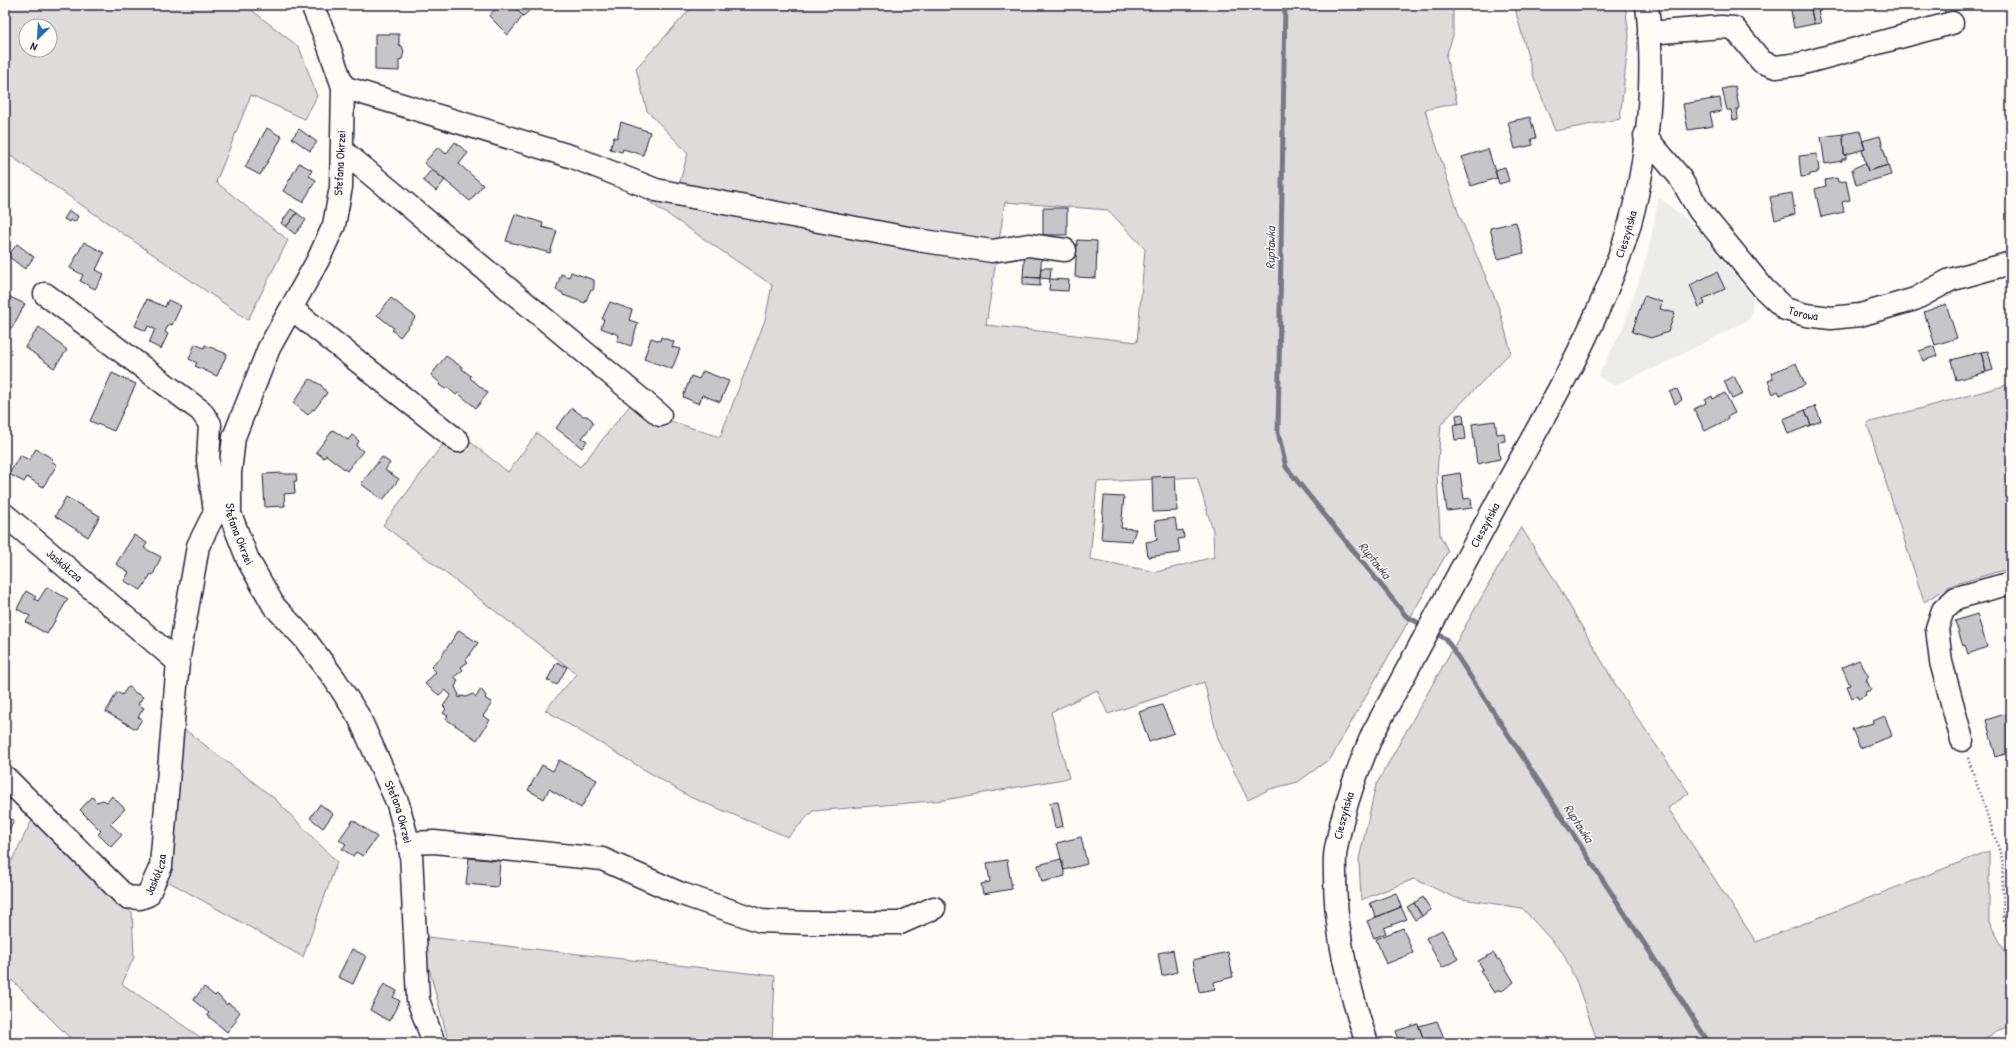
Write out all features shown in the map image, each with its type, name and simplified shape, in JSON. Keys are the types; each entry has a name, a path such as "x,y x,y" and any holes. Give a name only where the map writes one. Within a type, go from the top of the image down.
{"street":[{"name":"Stefana Okrzei","path":"312,5 327,41 342,87 343,151 341,187 334,225 292,309 269,348 234,437 230,473 222,513 274,606 304,638 334,678 359,718 398,804 410,853 418,1000 434,1043"},
{"name":"Cieszyńska","path":"1367,1043 1339,938 1335,894 1336,850 1344,811 1354,778 1374,733 1563,382 1595,316 1621,252 1635,201 1642,164 1645,136 1650,64 1647,5"},
{"path":"1649,33 1721,27 1734,28 1762,62 1776,66 1800,64 1952,23"},
{"path":"342,87 573,157 656,190 916,240 977,249 992,251 1029,245 1065,250"},
{"name":"Torowa","path":"1645,136 1679,176 1699,210 1764,289 1785,309 1806,315 1831,318 1860,315 1915,299 1950,280 2011,264"},
{"path":"343,151 660,416"},
{"path":"45,294 200,411 210,424 208,460 222,513"},
{"path":"292,309 458,441"},
{"name":"Jaskółcza","path":"5,778 126,897 140,898 148,895 161,866 178,662 198,546 222,513"},
{"name":"Jaskółcza","path":"5,515 178,662"},
{"path":"1962,740 1941,662 1937,628 1943,610 1956,598 2011,583"},
{"path":"408,843 434,842 602,859 679,893 761,921 810,923 900,923 934,908"}],"path":[{"path":"1962,740 2002,858 2004,921 2011,932"}],"shaded area":[{"path":"5,5 245,5 299,47 317,96 305,119 251,95 216,182 288,240 248,320 5,152"},
{"path":"694,5 1453,5 1453,36 1446,56 1457,103 1425,110 1458,212 1499,308 1511,352 1441,424 1437,473 1440,535 1448,551 1331,758 1298,782 1270,789 1248,800 1218,739 1204,682 1108,714 1097,690 1051,712 1069,778 944,800 813,811 788,837 690,797 545,710 577,674 383,525 454,429 508,472 537,433 580,467 632,403 664,419 720,437 765,320 772,285 608,174 593,159 679,185 688,153 647,111 636,68","holes":["1005,202 1108,210 1145,249 1137,342 986,325","1197,477 1213,531 1214,557 1156,572 1090,559 1097,482"]},
{"path":"1514,5 1625,5 1629,36 1620,119 1555,131 1533,75"},
{"path":"1659,197 1695,227 1708,242 1753,298 1752,311 1750,319 1659,366 1615,385 1598,377 1623,328 1648,253"},
{"path":"2011,384 2011,568 1952,585 1924,602 1867,423"},
{"path":"1521,527 1553,577 1621,694 1689,793 1668,808 1756,942 1989,851 1989,922 2011,962 2011,1024 1977,1043 1598,1043 1577,983 1563,953 1522,908 1456,898 1414,879 1361,900 1359,859 1376,785"},
{"path":"184,729 274,798 337,862 303,957 164,879"},
{"path":"34,816 114,902 132,912 134,957 122,984 209,1043 75,1043 5,973 5,874"},
{"path":"427,937 775,976 772,1043 449,1043 427,961"}],"building":[{"path":"495,5 512,5 523,16 508,35 489,16 497,7"},
{"path":"512,5 536,5 523,16"},
{"path":"1790,5 1810,5 1814,24 1794,28"},
{"path":"1810,5 1817,5 1821,23 1814,24"},
{"path":"1943,5 1969,5 1970,7 1945,13"},
{"path":"375,34 399,34 399,45 402,46 404,52 402,59 399,60 399,71 375,70"},
{"path":"1735,86 1739,108 1737,109 1738,119 1733,120 1731,110 1727,110 1722,89"},
{"path":"1720,98 1722,111 1710,113 1713,126 1688,130 1683,104"},
{"path":"1530,117 1536,138 1531,139 1533,145 1515,149 1508,122"},
{"path":"621,122 650,132 643,155 623,149 622,152 610,149 614,137 617,138"},
{"path":"267,128 282,137 260,175 245,167"},
{"path":"299,129 317,142 310,151 292,138"},
{"path":"1860,131 1865,149 1844,155 1843,134"},
{"path":"1843,134 1844,155 1846,155 1846,159 1825,164 1821,137"},
{"path":"1880,136 1888,165 1868,171 1862,150 1865,149 1862,141"},
{"path":"455,142 468,153 459,164 483,185 470,201 424,163 438,147 446,154"},
{"path":"1488,149 1497,178 1471,186 1462,157"},
{"path":"1817,154 1819,171 1817,171 1817,173 1810,174 1810,176 1801,177 1799,156"},
{"path":"299,163 312,170 309,176 316,180 303,202 283,191"},
{"path":"1865,163 1868,171 1888,165 1891,175 1856,185 1852,169"},
{"path":"1505,167 1509,181 1499,184 1495,170"},
{"path":"432,169 445,180 436,191 423,180"},
{"path":"1837,178 1838,182 1846,181 1850,200 1842,202 1844,212 1821,217 1815,189 1826,186 1825,180"},
{"path":"1792,193 1795,214 1775,220 1770,197"},
{"path":"1043,208 1067,208 1067,235 1043,235"},
{"path":"291,209 297,213 286,227 281,223"},
{"path":"69,211 78,216 75,222 70,220 69,222 64,219"},
{"path":"297,213 306,220 295,234 286,227"},
{"path":"515,214 543,223 542,227 557,231 550,253 506,241"},
{"path":"1516,222 1524,253 1498,259 1490,228"},
{"path":"1077,240 1097,241 1096,278 1075,277"},
{"path":"84,242 104,253 96,270 104,274 95,289 80,281 83,275 70,268"},
{"path":"17,244 34,257 25,269 8,256"},
{"path":"1025,249 1042,251 1040,278 1023,277"},
{"path":"1041,268 1051,268 1050,279 1040,278"},
{"path":"571,272 594,280 593,290 590,291 585,303 563,295 563,293 556,290 561,274 569,277"},
{"path":"1717,272 1725,289 1703,299 1705,304 1699,307 1690,285"},
{"path":"1023,277 1040,278 1040,286 1023,285"},
{"path":"1050,279 1069,280 1068,291 1049,290"},
{"path":"6,295 25,304 12,328 5,325"},
{"path":"1644,296 1662,302 1660,309 1675,313 1668,332 1651,338 1632,332"},
{"path":"391,298 416,317 400,337 392,330 394,328 377,315"},
{"path":"147,299 165,307 168,300 181,306 172,325 169,324 165,332 168,334 161,349 149,343 155,329 148,326 146,331 135,326"},
{"path":"610,302 632,310 629,320 638,323 631,346 617,341 619,335 601,328 604,319 602,319"},
{"path":"1946,304 1957,338 1935,345 1924,312"},
{"path":"39,327 67,350 54,368 25,347"},
{"path":"661,337 674,342 672,347 680,349 672,369 644,359 651,338 660,341"},
{"path":"195,344 204,348 205,345 227,354 217,376 195,366 197,363 189,359"},
{"path":"1934,346 1937,356 1923,361 1919,351"},
{"path":"1988,351 1993,370 1986,372 1981,352"},
{"path":"1981,352 1986,372 1956,380 1951,360"},
{"path":"446,356 462,367 462,369 471,376 470,378 488,393 476,408 458,393 456,395 447,387 445,389 439,385 440,383 431,375"},
{"path":"1796,363 1805,385 1780,395 1778,391 1773,394 1768,381 1773,379 1771,373"},
{"path":"703,371 729,381 720,402 702,395 699,404 683,397 691,376 699,379"},
{"path":"112,373 136,384 114,431 90,421"},
{"path":"1734,376 1743,394 1732,399 1724,381"},
{"path":"310,379 321,385 327,393 314,410 313,409 308,415 293,403"},
{"path":"1677,389 1682,400 1675,404 1670,392"},
{"path":"1725,393 1735,413 1727,417 1728,419 1705,431 1694,409 1706,403 1705,400 1712,396 1713,399"},
{"path":"1815,406 1821,421 1811,425 1805,410"},
{"path":"572,408 583,416 587,416 592,420 593,424 582,438 587,441 582,448 556,428"},
{"path":"1805,410 1811,425 1788,434 1783,419"},
{"path":"1463,414 1464,423 1457,424 1456,415"},
{"path":"1495,421 1497,434 1504,433 1505,441 1498,442 1500,459 1477,464 1472,424"},
{"path":"1464,423 1466,439 1455,440 1453,425"},
{"path":"333,430 348,440 352,435 359,441 356,446 363,451 347,471 326,455 324,458 316,452"},
{"path":"36,449 53,459 51,461 57,465 43,487 27,477 24,482 9,474 20,455 29,460"},
{"path":"382,457 390,463 385,470 399,479 383,500 361,484"},
{"path":"1460,473 1464,499 1471,498 1472,508 1447,511 1442,476"},
{"path":"263,474 296,474 297,481 294,481 295,493 284,494 285,506 265,507"},
{"path":"1175,476 1177,511 1153,512 1152,477"},
{"path":"1104,496 1124,497 1121,528 1136,529 1132,541 1101,539"},
{"path":"66,497 100,516 88,537 55,516"},
{"path":"1175,518 1177,531 1183,530 1184,538 1178,539 1180,553 1148,557 1146,542 1157,540 1155,521"},
{"path":"134,535 147,543 144,548 161,557 153,575 151,574 141,590 124,581 129,572 116,564"},
{"path":"47,587 68,599 47,634 26,622 30,616 17,609 26,591 36,597 34,599 38,601"},
{"path":"1977,614 1987,647 1968,654 1965,645 1963,646 1955,621"},
{"path":"459,630 478,643 466,660 468,662 461,667 463,670 454,677 458,680 455,687 459,695 458,697 466,697 473,694 476,697 481,689 486,696 485,698 492,703 483,716 490,720 477,740 446,719 448,716 443,713 446,709 443,706 451,695 445,690 439,695 425,684 436,672 431,667 437,660 438,661"},
{"path":"1859,660 1869,677 1866,679 1871,690 1865,692 1866,695 1858,699 1857,696 1852,698 1847,686 1850,685 1842,667"},
{"path":"557,662 567,667 557,685 547,680"},
{"path":"130,687 134,692 143,697 138,704 144,708 138,717 142,719 136,729 106,712 117,692 122,695 127,688"},
{"path":"1162,705 1174,733 1149,742 1139,712"},
{"path":"2005,714 2011,727 2011,752 1996,757 1986,720"},
{"path":"1885,716 1892,736 1860,748 1852,729 1873,723 1873,721"},
{"path":"559,760 597,780 581,808 549,789 544,799 528,790 542,765 553,771"},
{"path":"112,796 125,809 110,824 122,835 111,847 98,834 101,831 80,810 92,797 97,802 103,800 107,802"},
{"path":"1058,802 1063,826 1055,828 1050,803"},
{"path":"320,804 333,814 323,828 310,818"},
{"path":"5,815 14,821 5,836"},
{"path":"353,820 377,837 363,856 356,852 353,856 342,849 346,844 339,840"},
{"path":"1081,837 1087,864 1064,870 1057,843"},
{"path":"469,858 500,861 498,887 466,884"},
{"path":"1061,859 1065,876 1042,882 1038,865"},
{"path":"1007,860 1012,889 983,894 981,884 990,882 987,863"},
{"path":"1396,893 1401,907 1376,917 1370,903"},
{"path":"1423,897 1431,910 1422,916 1414,903"},
{"path":"1414,903 1422,916 1415,920 1407,907"},
{"path":"1401,907 1407,919 1384,928 1386,933 1374,938 1367,921"},
{"path":"1403,928 1413,953 1386,964 1376,939"},
{"path":"1442,930 1458,959 1442,968 1426,938"},
{"path":"352,949 366,956 353,984 338,977"},
{"path":"1173,950 1177,972 1162,976 1158,953"},
{"path":"1228,952 1233,977 1214,982 1215,989 1199,992 1193,960"},
{"path":"1493,953 1498,960 1500,959 1514,982 1502,991 1499,990 1494,993 1480,970 1483,969 1478,961"},
{"path":"384,984 397,991 393,997 400,1001 389,1021 370,1010"},
{"path":"204,987 215,996 217,994 227,1005 228,1003 240,1012 235,1019 237,1020 227,1032 207,1015 209,1013 193,1000"},
{"path":"1437,1021 1446,1043 1425,1043 1419,1026"},
{"path":"1418,1024 1425,1043 1400,1043 1396,1031"},
{"path":"1480,1036 1483,1043 1462,1043"}],"waterway":[{"name":"Ruptawka","path":"1285,5 1278,432 1286,467 1406,616 1426,627"},
{"name":"Ruptawka","path":"1434,632 1446,639 1709,1043"}]}
